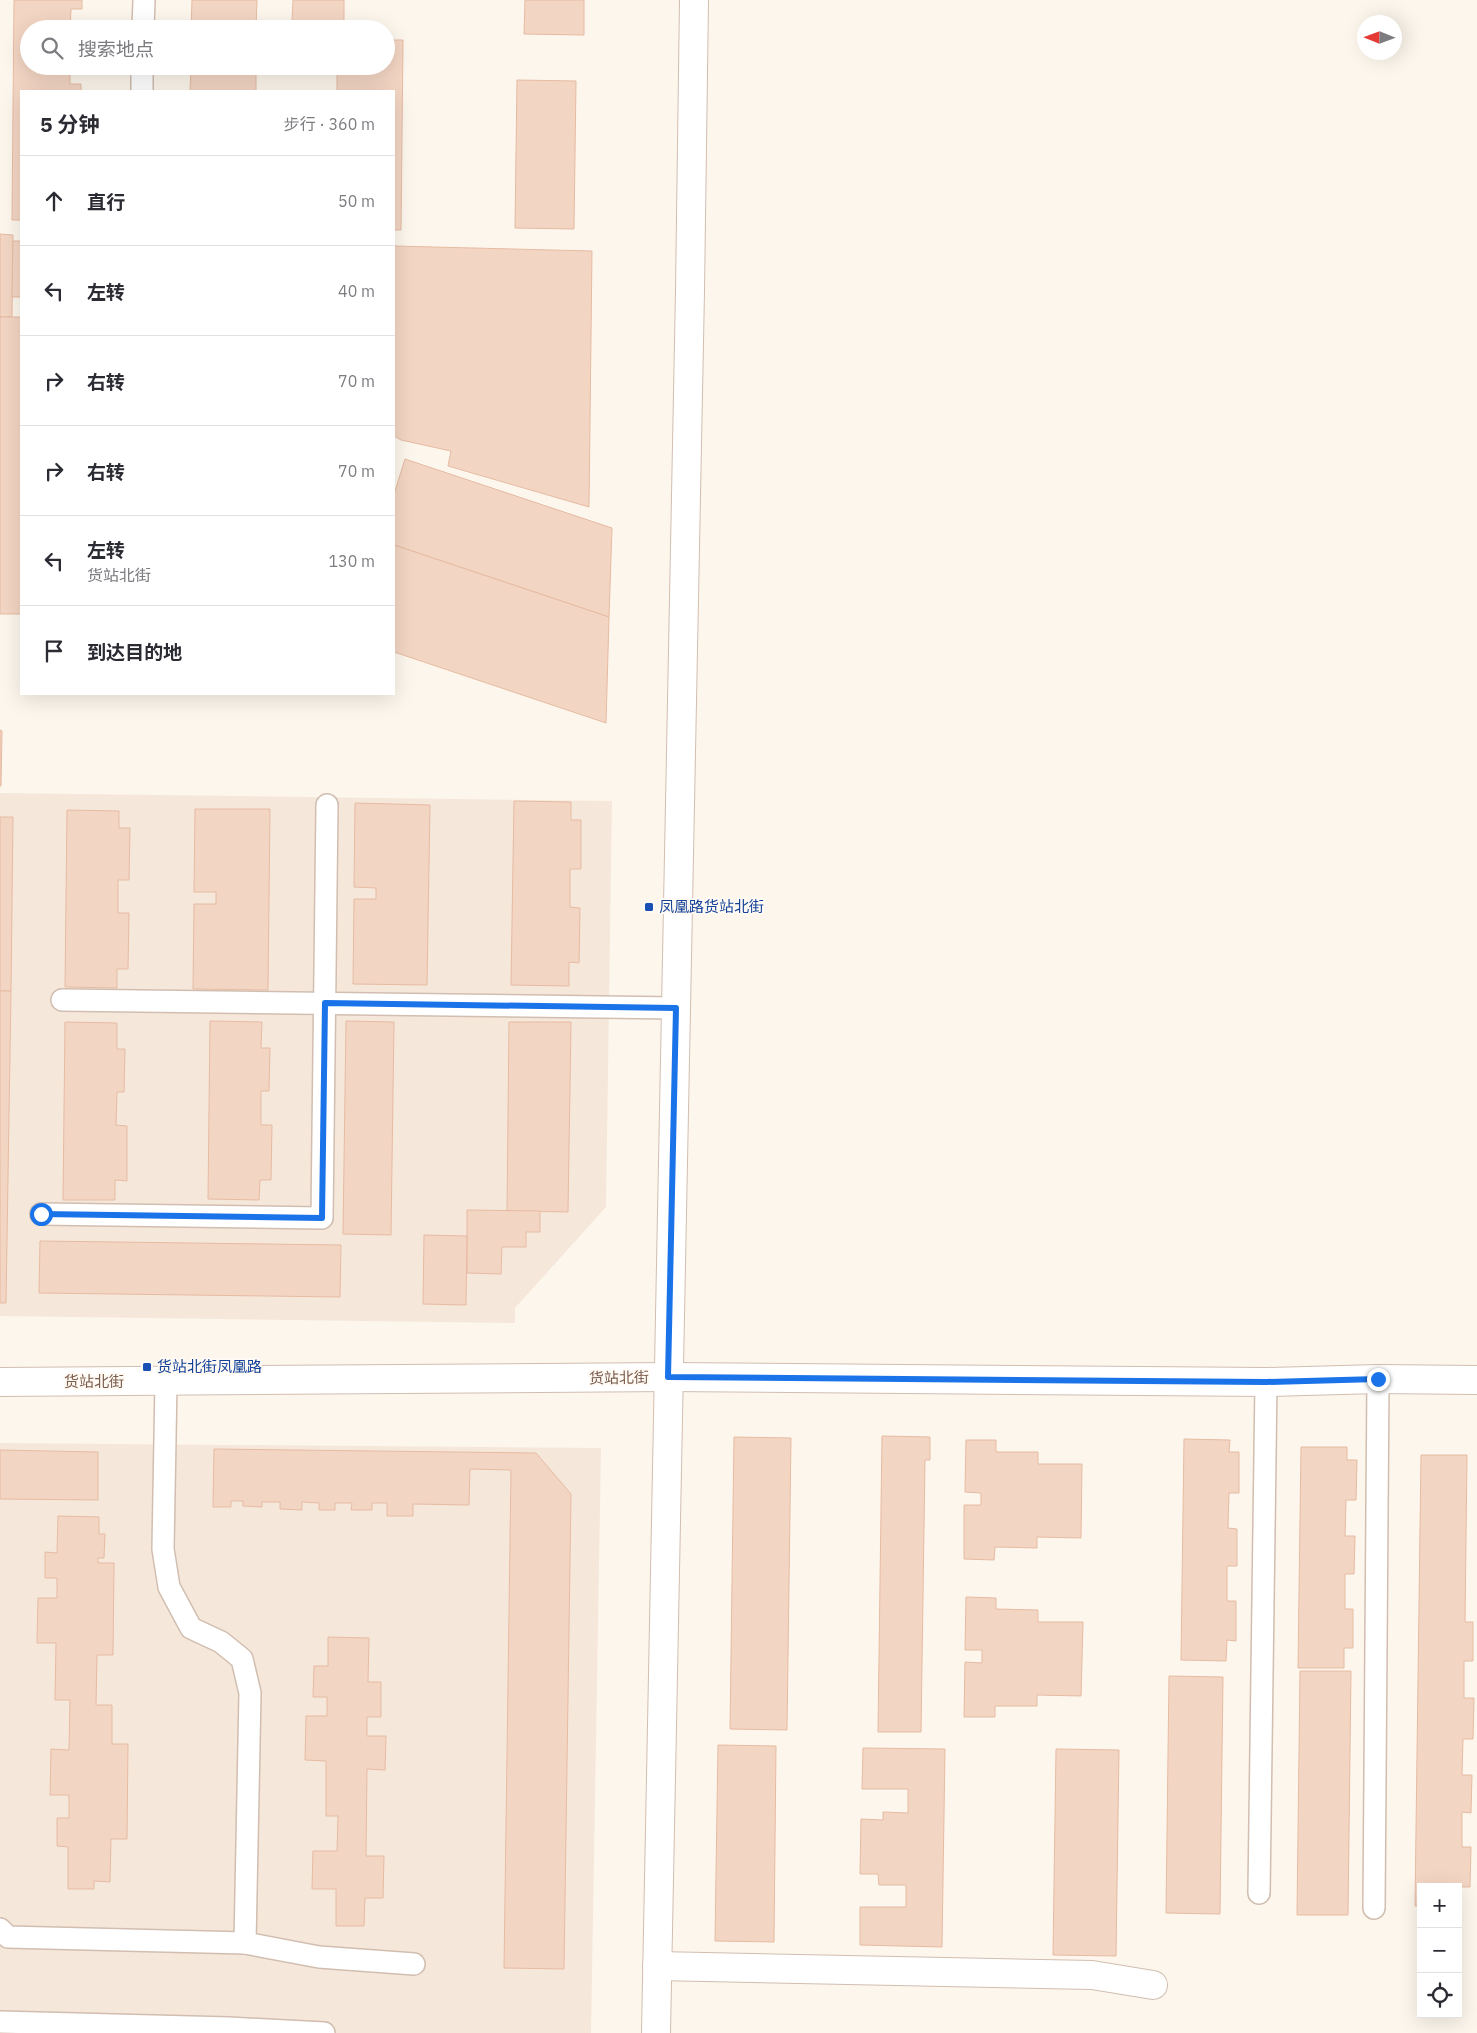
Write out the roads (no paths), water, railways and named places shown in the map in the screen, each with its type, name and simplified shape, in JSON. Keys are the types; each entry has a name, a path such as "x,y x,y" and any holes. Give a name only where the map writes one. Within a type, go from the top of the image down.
{"street":[{"path":"656,2033 694,0"},
{"name":"货站北街","path":"0,1382 668,1377 1266,1382 1378,1379 1477,1380"},
{"path":"657,1966 1092,1975 1153,1985"}],"lane":[{"path":"143,20 144,0"},
{"path":"142,75 142,90"},
{"path":"41,1214 322,1218 328,806"},
{"path":"62,1000 676,1008"},
{"path":"1374,1908 1378,1379"},
{"path":"166,1382 163,1549 169,1588 190,1628 221,1642 242,1658 250,1693 244,1943"},
{"path":"1259,1893 1266,1382"},
{"path":"0,1929 8,1937 244,1943 319,1957 414,1964"},
{"path":"0,2022 324,2033"}],"place":[{"name":"凤凰路货站北街","path":"649,907"},
{"name":"货站北街凤凰路","path":"147,1367"}]}
